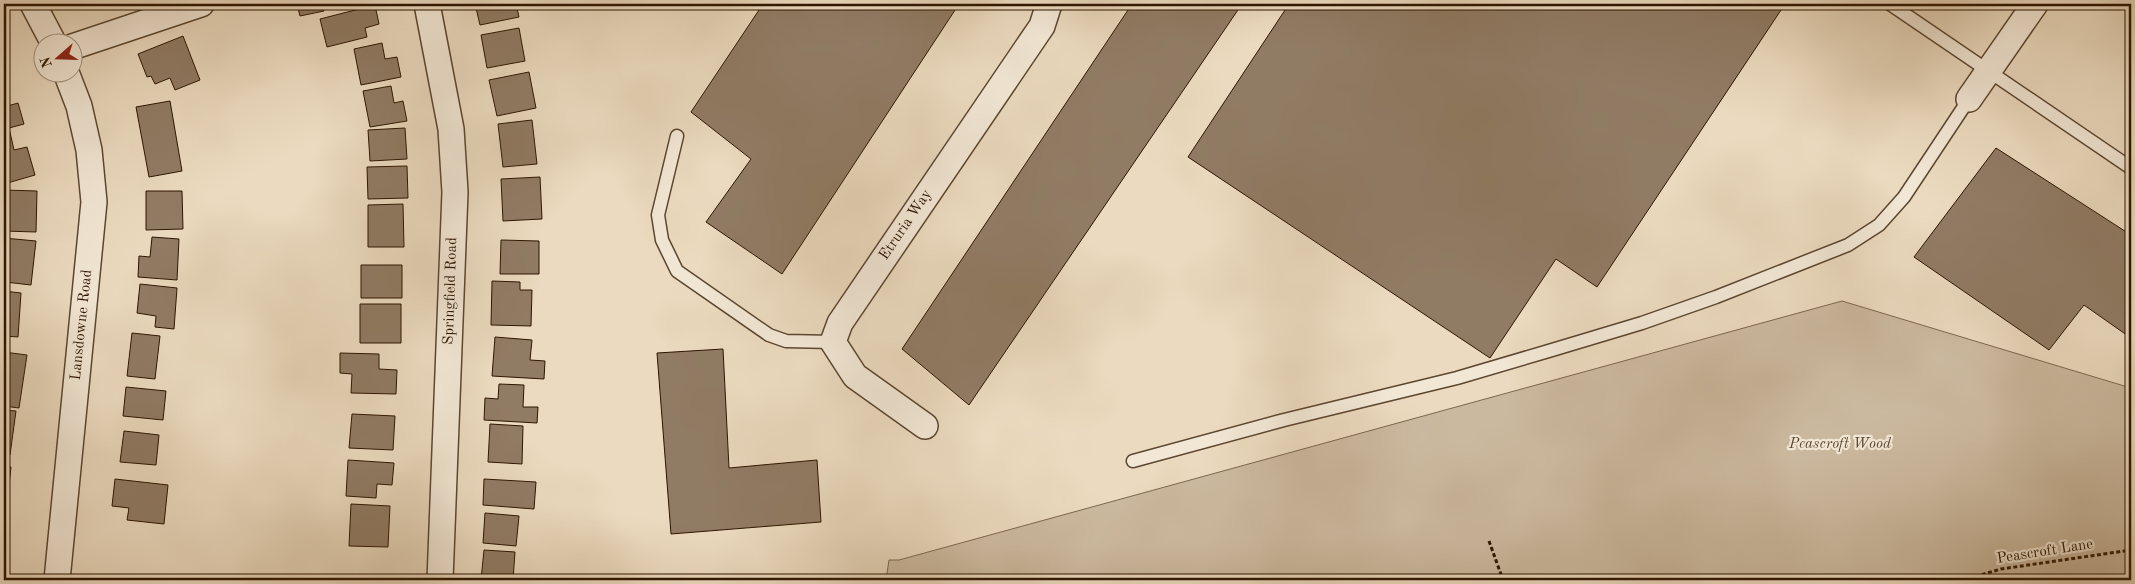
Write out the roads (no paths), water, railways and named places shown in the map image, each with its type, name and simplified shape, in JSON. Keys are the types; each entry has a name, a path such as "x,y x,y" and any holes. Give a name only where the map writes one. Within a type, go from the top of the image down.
{"street":[{"path":"33,4 48,32"},
{"path":"82,44 201,4"},
{"name":"Springfield Road","path":"427,4 451,129 455,192 440,580"},
{"name":"Etruria Way","path":"833,342 840,323 1042,26 1050,4"},
{"path":"1969,100 2035,4"},
{"name":"Lansdowne Road","path":"57,580 94,202 87,141 80,106 70,82"},
{"path":"833,342 854,376 925,426"}],"lane":[{"path":"1890,4 1989,69 2131,168"},
{"path":"1133,461 1284,420 1457,378 1642,323 1716,297 1848,245 1879,225 1904,197 1969,100"},
{"path":"677,136 658,215 662,240 677,271 769,335 786,341 833,342"}],"park label":[{"name":"Peascroft Wood","path":"1840,444"}]}
